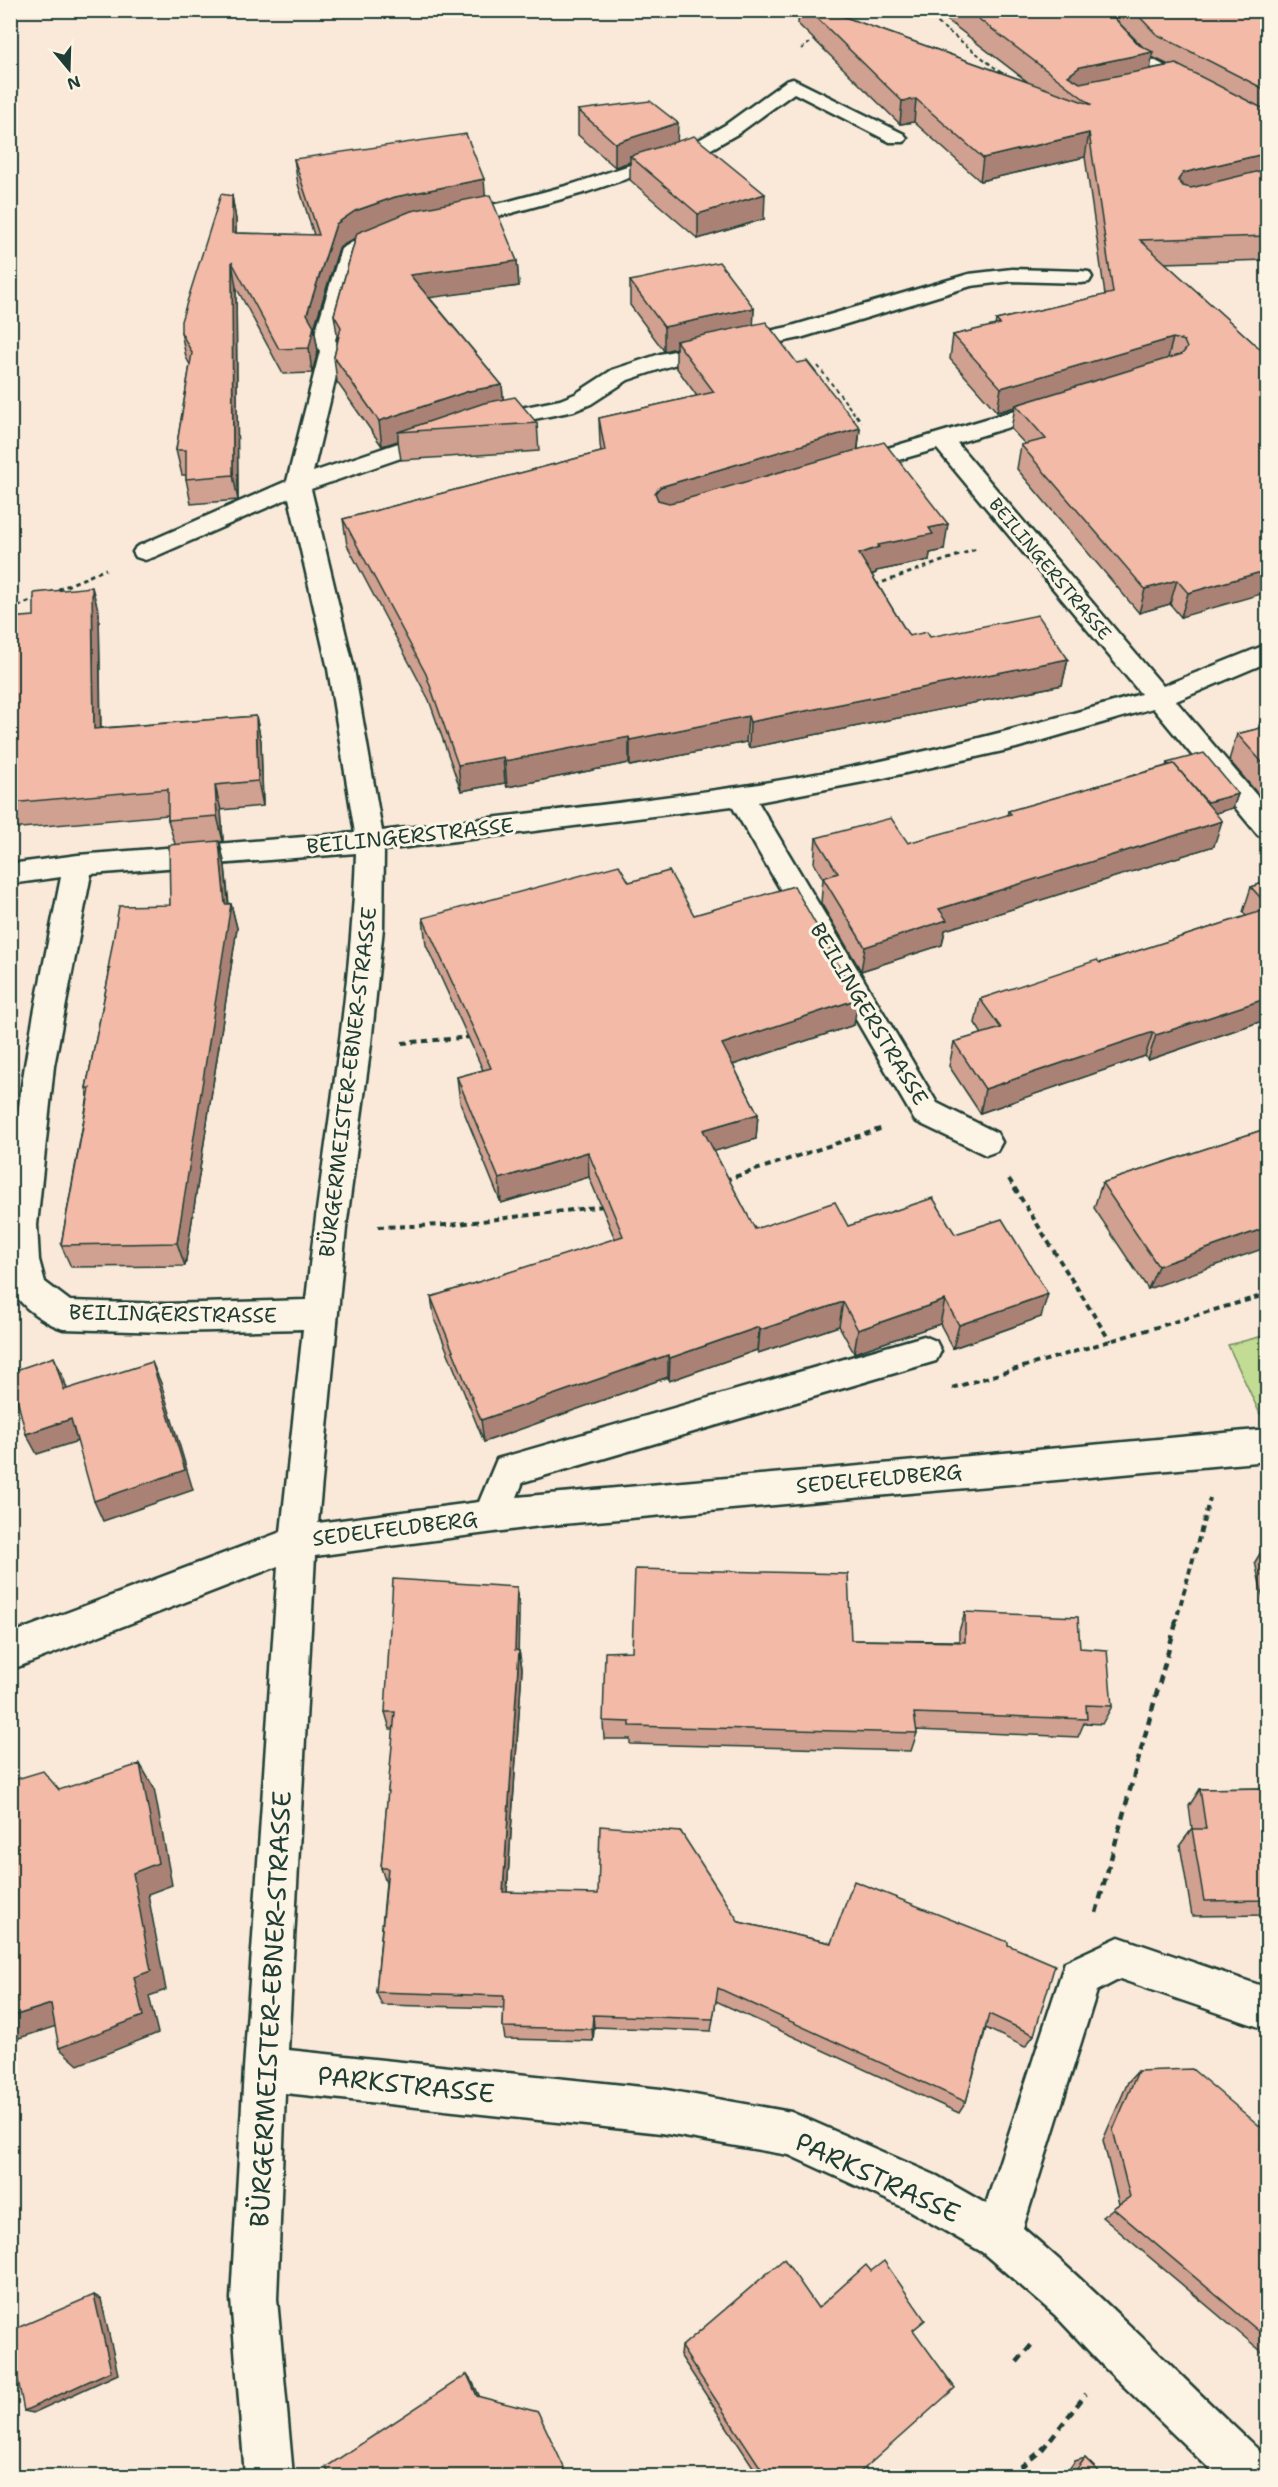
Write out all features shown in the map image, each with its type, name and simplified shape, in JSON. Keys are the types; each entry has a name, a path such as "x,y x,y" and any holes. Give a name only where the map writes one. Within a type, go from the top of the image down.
{"street":[{"path":"1093,10 1143,62 1235,109 1268,129"},
{"path":"432,222 508,208 570,191 697,149 732,129 793,85 897,138"},
{"name":"BÜRGERMEISTER-EBNER-STRASSE","path":"269,2476 254,2299 265,2069 298,1542 330,1228 356,1044 368,928 370,842 341,669 298,485 331,351 324,340 348,253 372,238 410,225"},
{"path":"145,552 298,485 480,423 566,406 583,399 620,375 668,359 792,333 969,280 1012,275 1081,277"},
{"path":"830,473 1078,399"},
{"name":"BEILINGERSTRASSE","path":"942,440 1268,828"},
{"name":"BEILINGERSTRASSE","path":"10,873 78,865 370,842 740,796 879,770 1016,740 1158,698 1268,652"},
{"name":"BEILINGERSTRASSE","path":"740,796 926,1112 986,1142"},
{"name":"BEILINGERSTRASSE","path":"78,865 39,1066 21,1225 22,1260 30,1290 63,1315 166,1317 322,1314"},
{"name":"SEDELFELDBERG","path":"491,1517 510,1470 924,1351"},
{"name":"SEDELFELDBERG","path":"298,1542 491,1517 1268,1445"},
{"path":"10,1652 298,1542"},
{"path":"998,2236 1080,1977 1119,1959 1165,1972 1268,2009"},
{"name":"PARKSTRASSE","path":"265,2069 661,2111 791,2134 921,2192 998,2236 1071,2299 1120,2351 1251,2476"}],"path":[{"path":"845,21 865,10"},
{"path":"921,10 1007,77"},
{"path":"793,85 794,55 818,38"},
{"path":"792,333 888,456"},
{"path":"873,586 943,559 1023,535"},
{"path":"10,609 145,552"},
{"path":"356,1044 477,1037"},
{"path":"723,1181 854,1139 926,1112"},
{"path":"986,1142 1110,1341"},
{"path":"330,1228 448,1225 606,1205"},
{"path":"1080,1977 1112,1845 1224,1449"},
{"path":"1009,2476 1041,2451 1120,2351"}],"green space":[{"path":"1267,1335 1267,1413 1260,1414 1228,1345"}],"building":[{"path":"809,10 825,10 1092,105 967,10 1107,10 1139,45 1153,52 1080,67 1068,76 1080,83 1176,64 1268,111 1268,153 1183,173 1178,180 1183,186 1191,188 1268,169 1268,236 1140,240 1268,356 1268,570 1188,593 1177,580 1145,589 1021,445 1046,439 1016,405 1182,354 1187,348 1184,341 1173,338 1001,388 953,335 1000,324 996,320 1113,293 1089,133 983,158 916,99 902,101"},
{"path":"1133,10 1268,10 1268,91 1156,34"},
{"path":"650,101 678,123 615,143 578,110"},
{"path":"466,134 484,179 395,197 355,211 336,224 307,314 314,326 309,348 279,349 232,262 233,475 186,479 186,450 176,450 192,353 181,332 181,321 221,194 232,196 232,233 319,235 294,159"},
{"path":"694,136 765,194 698,214 630,156"},
{"path":"490,195 517,261 410,275 502,385 469,391 379,421 334,357 341,327 334,315 357,233 411,211"},
{"path":"719,262 754,308 664,327 630,281"},
{"path":"766,322 797,363 807,361 860,428 660,487 655,493 658,500 669,503 679,501 884,442 948,524 929,528 933,534 878,545 879,547 859,554 909,636 927,632 930,637 1038,615 1068,659 750,722 748,716 630,740 629,737 505,761 503,757 458,765 426,674 343,519 605,451 599,418 714,392 676,341"},
{"path":"515,397 537,423 398,432 484,403"},
{"path":"92,587 94,729 256,716 258,781 215,785 217,816 168,820 168,789 10,803 10,618 34,616 34,593"},
{"path":"1268,717 1268,726 1261,719"},
{"path":"1268,726 1268,769 1237,734"},
{"path":"1204,753 1238,794 1207,802 1174,764 1167,763"},
{"path":"1174,764 1222,821 939,909 947,920 865,947 823,878 838,873 816,838 891,818 908,843 1011,814 1008,811"},
{"path":"219,841 225,904 231,904 177,1243 61,1245 90,1088 86,1088 110,969 108,969 119,906 170,905 169,845"},
{"path":"619,865 629,882 669,871 694,915 794,886 858,999 722,1044 758,1114 703,1130 755,1229 835,1202 848,1226 933,1198 955,1234 1002,1219 1048,1294 959,1325 945,1300 858,1330 843,1302 760,1330 759,1327 670,1358 668,1355 481,1420 431,1297 623,1236 588,1152 499,1179 457,1077 491,1068 423,918"},
{"path":"1268,881 1268,906 1251,887"},
{"path":"1268,909 1268,998 1156,1035 1153,1032 985,1089 954,1042 1001,1028 980,999 1097,960 1100,963"},
{"path":"1268,1128 1268,1227 1158,1266 1102,1183"},
{"path":"54,1357 64,1390 152,1362 185,1470 94,1501 71,1419 26,1434 10,1372"},
{"path":"635,1569 848,1574 851,1640 965,1642 965,1612 1078,1617 1080,1648 1107,1650 1112,1706 1086,1705 1087,1719 914,1713 917,1733 630,1726 630,1722 603,1721 605,1652 632,1651"},
{"path":"393,1579 517,1587 515,1650 519,1651 503,1892 598,1894 600,1826 681,1832 739,1922 831,1943 854,1881 1008,1942 1008,1945 1055,1965 1034,2035 989,2014 966,2102 718,1988 713,2019 593,2015 592,2029 503,2027 504,1996 376,1992 388,1868 381,1868 395,1712 385,1712"},
{"path":"140,1764 158,1863 133,1873 151,1971 134,1977 143,2016 59,2048 51,2004 10,2017 10,1781 43,1771 59,1790"},
{"path":"1268,1788 1268,1900 1204,1901 1192,1829 1206,1829 1200,1789"},
{"path":"1192,2069 1268,2133 1268,2339 1113,2208 1130,2197 1113,2130 1138,2071"},
{"path":"784,2259 818,2308 866,2265 871,2271 884,2261 925,2320 913,2330 955,2388 856,2476 766,2476 681,2347"},
{"path":"94,2295 111,2371 24,2411 10,2331"},
{"path":"467,2374 477,2396 538,2412 568,2476 330,2476 326,2467"},
{"path":"1085,2458 1103,2476 1072,2476"}]}
